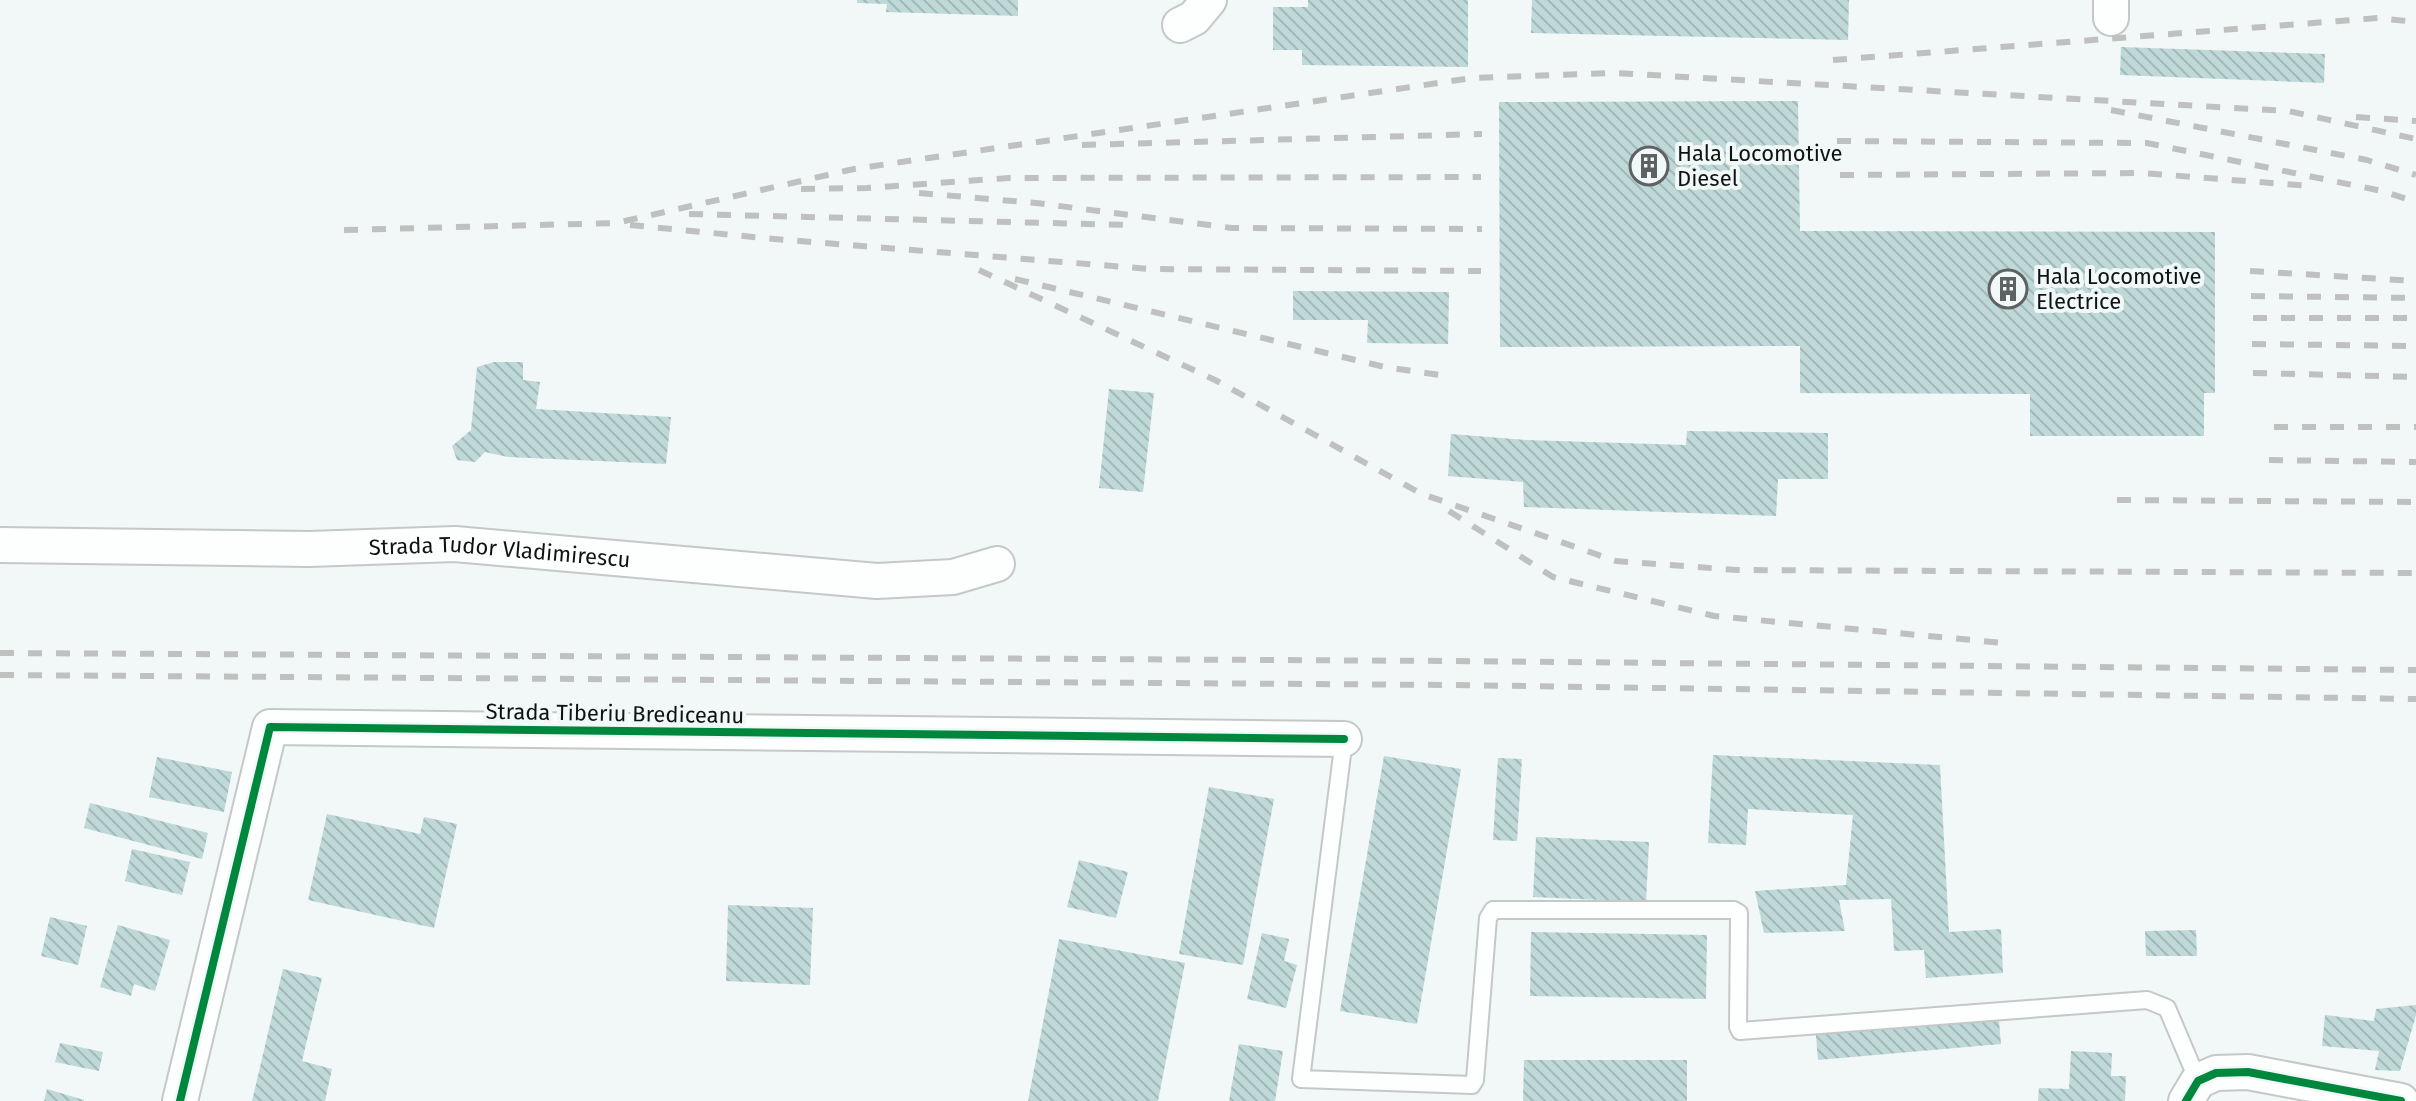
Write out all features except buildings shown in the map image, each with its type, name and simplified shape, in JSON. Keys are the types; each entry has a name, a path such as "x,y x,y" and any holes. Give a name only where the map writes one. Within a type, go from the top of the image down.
{"street":[{"path":"1180,25 1194,18 1209,0"},
{"name":"Strada Tudor Vladimirescu","path":"0,545 309,549 455,544 877,581 953,577 997,564"},
{"name":"Strada Tiberiu Brediceanu","path":"180,1101 270,727 1344,739"},
{"path":"2192,1091 2216,1073 2248,1072 2401,1101"}],"lane":[{"path":"1344,739 1301,1079 1472,1085 1475,1080 1488,918 1493,910 1734,910 1739,913 1740,1031 2147,1000 2167,1008 2192,1091"}],"railway":[{"path":"1833,60 2378,18 2416,22"},
{"path":"344,230 616,223 854,169 1472,78 1615,73 2288,111 2416,139"},
{"path":"2111,110 2367,160 2416,175"},
{"path":"2356,117 2416,121"},
{"path":"1082,145 1482,134"},
{"path":"1837,141 2147,143 2382,191 2416,202"},
{"path":"1840,175 2142,173 2310,186"},
{"path":"801,189 867,188 1009,178 1481,177"},
{"path":"919,193 1036,203 1232,228 1482,229"},
{"path":"689,214 1128,225"},
{"path":"630,225 1150,269 1481,271"},
{"path":"979,270 1215,380 1422,494 1616,561 1737,570 2416,573"},
{"path":"2250,271 2416,281"},
{"path":"1015,279 1385,367 1447,376"},
{"path":"2251,296 2416,298"},
{"path":"2253,318 2416,318"},
{"path":"2252,344 2416,346"},
{"path":"2253,373 2416,377"},
{"path":"2274,427 2416,427"},
{"path":"2269,460 2416,462"},
{"path":"2117,500 2416,502"},
{"path":"1449,511 1553,577 1714,616 2004,643"},
{"path":"0,653 2416,670"},
{"path":"0,675 1452,685 2416,699"}],"cycle path":[{"path":"180,1101 270,727 1344,739"},
{"path":"2186,1101 2198,1081 2216,1073 2248,1072 2401,1101"}],"place":[{"name":"Hala Locomotive Diesel","path":"1649,166"},
{"name":"Hala Locomotive Electrice","path":"2008,289"}]}
